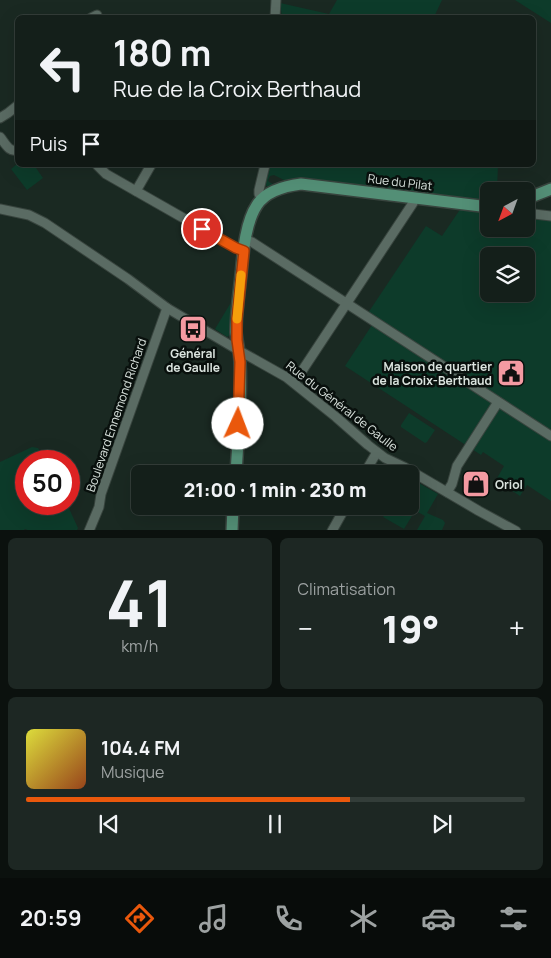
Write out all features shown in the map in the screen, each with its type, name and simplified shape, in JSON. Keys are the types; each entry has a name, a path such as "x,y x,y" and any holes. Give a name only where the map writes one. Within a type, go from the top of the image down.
{"main road":[{"name":"Rue du Pilat","path":"262,198 284,187 301,184 480,206"},
{"path":"535,195 551,189"},
{"path":"236,465 240,386 237,319 245,245 252,214 262,198"},
{"path":"232,530 233,515"}],"street":[{"path":"275,15 276,0"},
{"path":"0,118 15,107"},
{"path":"0,137 11,151 15,151"},
{"path":"99,167 106,174 236,248 252,242 551,436"},
{"path":"136,191 150,167"},
{"path":"262,198 259,190 265,167"},
{"path":"294,382 413,203 414,198"},
{"name":"Rue du Général de Gaulle","path":"0,209 37,218 167,308 294,382 388,460 404,467 516,530"},
{"path":"535,214 551,216"},
{"name":"Boulevard Ennemond Richard","path":"89,530 99,507 100,494 167,308"},
{"path":"447,492 452,484 457,466 498,402"},
{"path":"369,465 377,452"},
{"path":"332,530 341,515"}],"green space":[{"path":"337,0 442,0 435,15 282,15 280,3 329,14"},
{"path":"515,0 551,0 551,23"},
{"path":"15,166 35,167 43,178 27,190 11,169"},
{"path":"270,167 498,167 497,182 480,182 480,200 378,190 316,181 286,181 274,175 270,176 269,182 273,184 281,182 282,184 271,188 265,185"},
{"path":"461,208 480,210 480,238 535,238 535,215 551,218 551,501 527,485 520,496 496,480 504,466 483,452 481,455 345,366 372,325 364,319 426,226 442,236"},
{"path":"230,304 232,306 231,334 227,337 215,329"},
{"path":"409,413 435,430 427,442 425,443 401,427"},
{"path":"32,447 39,450 26,450"},
{"path":"15,455 15,515 72,515 78,528 77,530 0,530 0,462"},
{"path":"419,483 438,494 427,513 443,520 445,523 442,530 417,530 425,516 419,513"},
{"path":"384,515 413,515 404,529 383,517"}],"slow traffic":[{"path":"237,319 241,275"}],"place":[{"name":"Général de Gaulle","path":"193,329"},
{"name":"Maison de quartier de la Croix-Berthaud","path":"511,373"},
{"name":"Oriol","path":"476,484"}],"route":[{"path":"202,229 244,251 238,296 236,332 240,357 238,424"}]}
